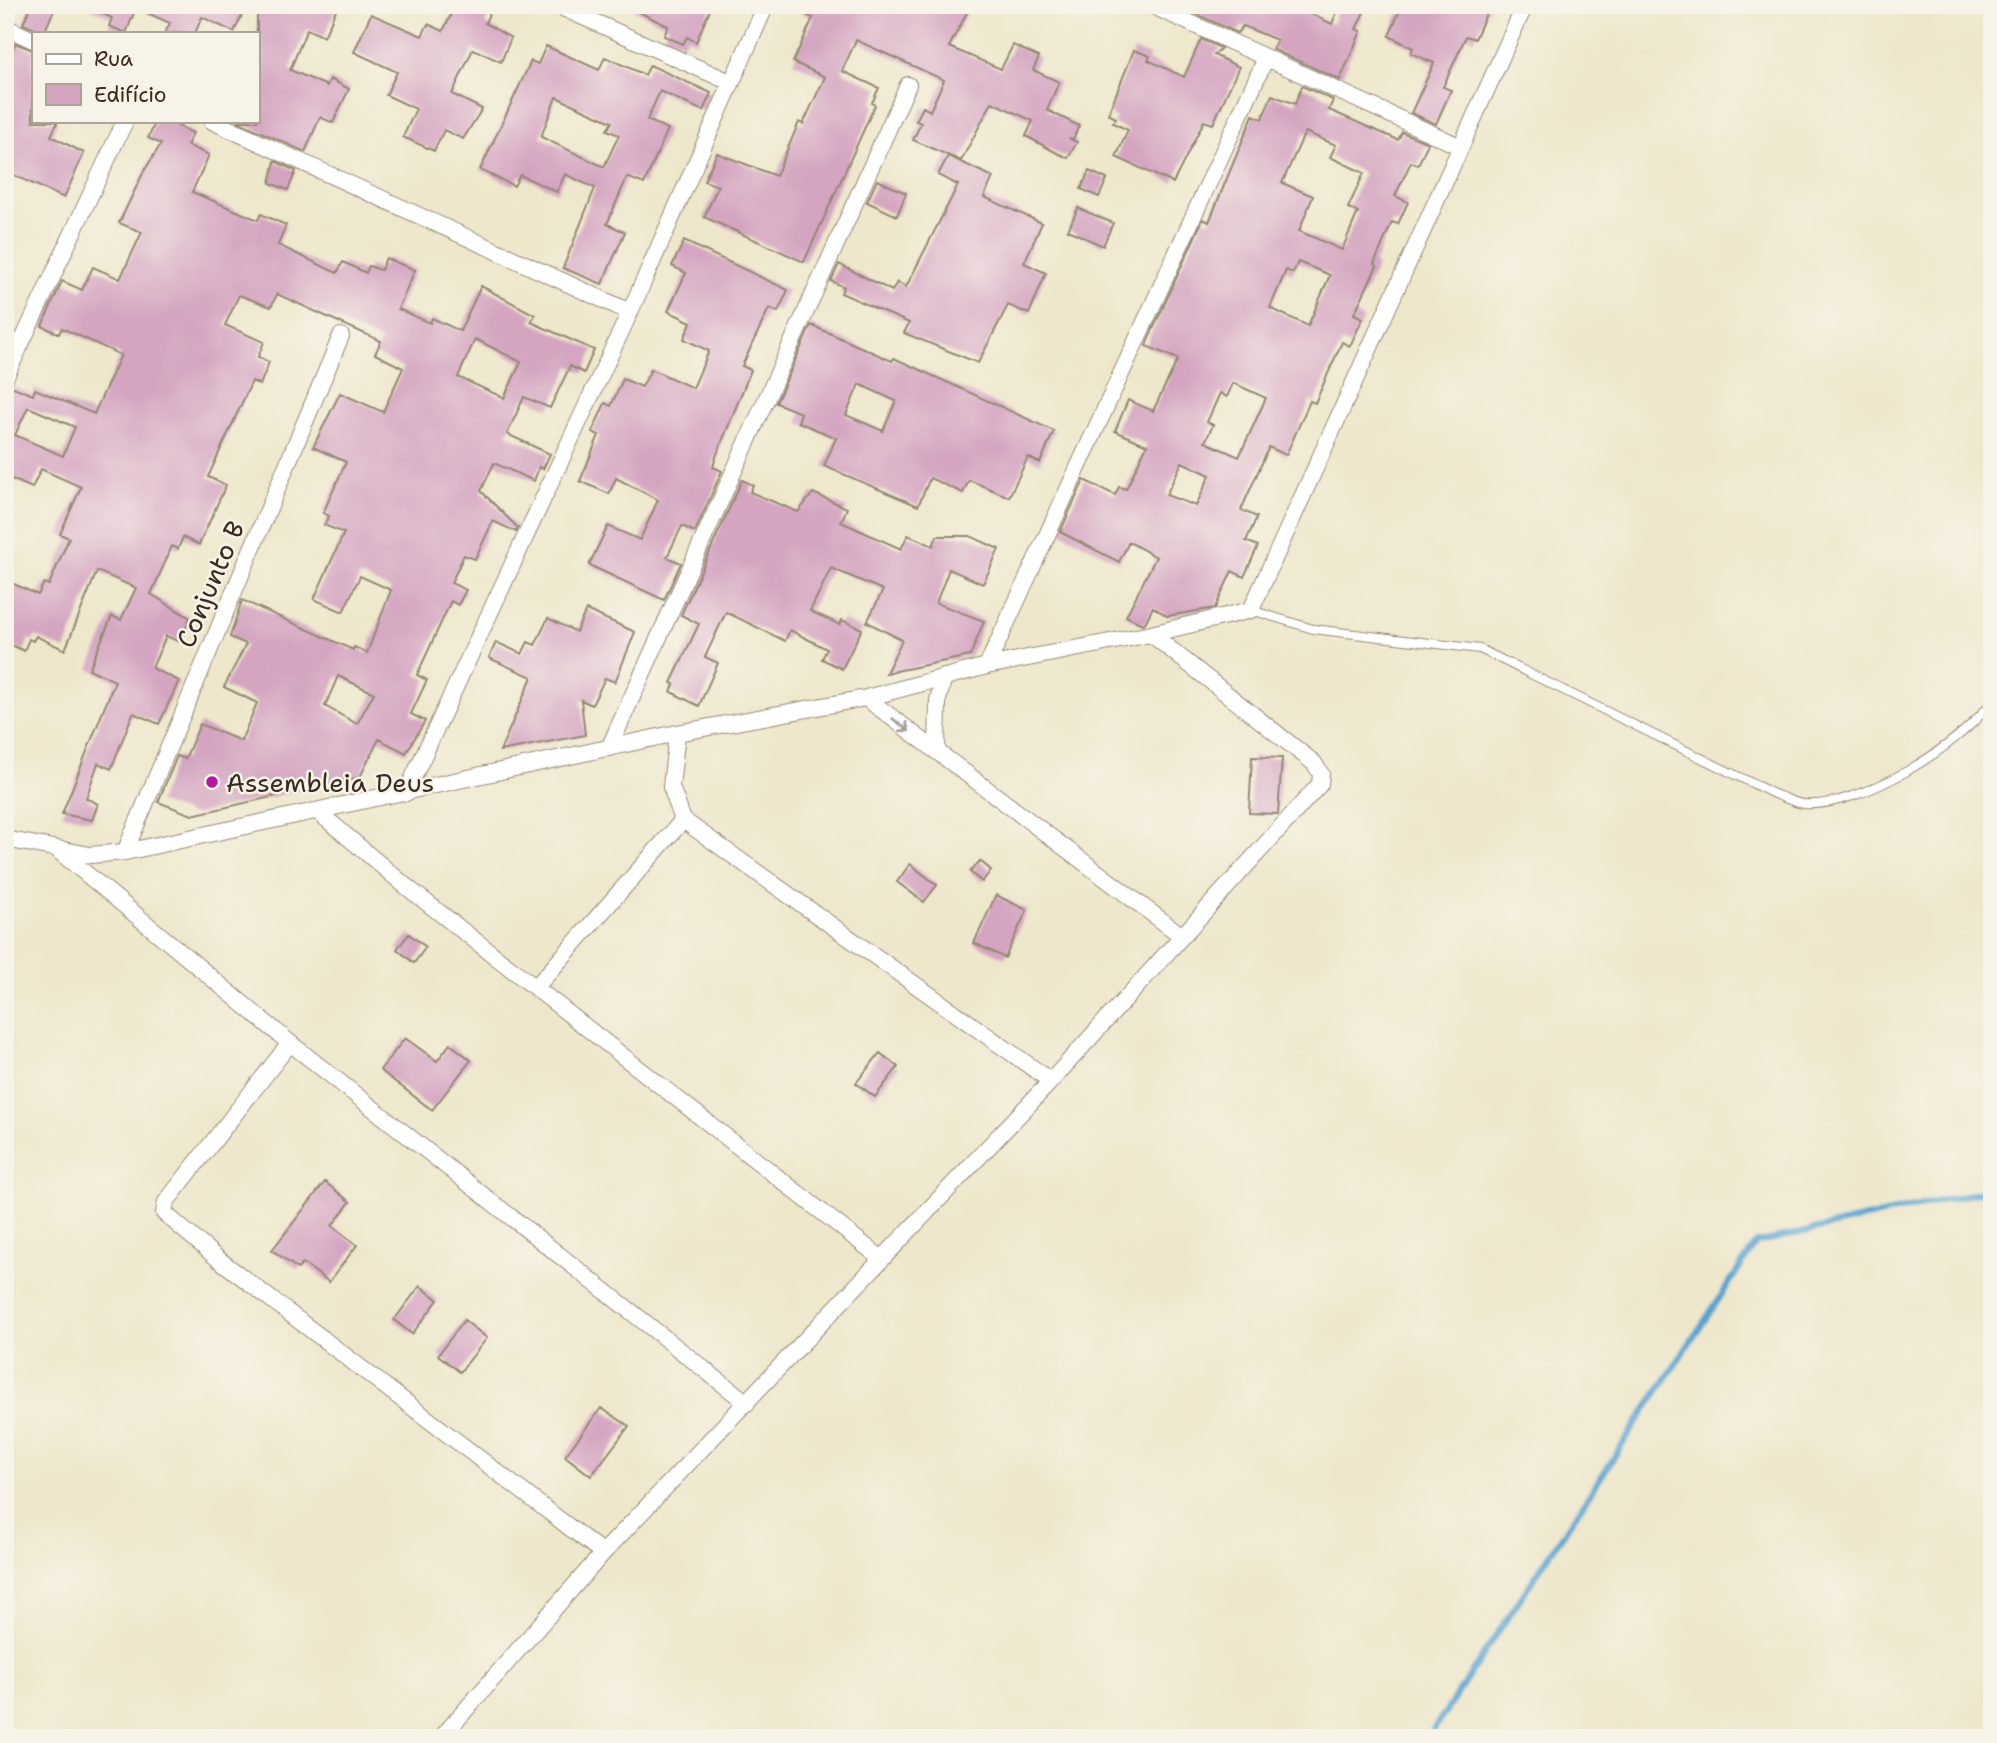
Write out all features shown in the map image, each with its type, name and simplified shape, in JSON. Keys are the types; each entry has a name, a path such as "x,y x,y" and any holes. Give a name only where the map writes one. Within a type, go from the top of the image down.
{"street":[{"path":"556,5 730,82"},
{"path":"406,793 630,312 766,5"},
{"path":"1151,5 1461,147"},
{"path":"5,839 60,852 90,855 125,852 677,733 866,698 987,666 1151,634 1251,610 1525,5"},
{"path":"5,27 32,40"},
{"path":"987,666 1266,58"},
{"path":"609,748 908,85"},
{"path":"5,378 125,122"},
{"path":"214,122 630,312"},
{"name":"Conjunto B","path":"125,852 341,336"},
{"path":"441,1738 603,1553 1051,1081 1320,784 1321,774 1314,763 1151,634"},
{"path":"937,751 938,700 944,677"},
{"path":"866,698 1181,936"},
{"path":"677,733 671,787 683,820 1051,1081"},
{"path":"317,811 536,988 882,1259"},
{"path":"536,988 683,820"},
{"path":"60,852 290,1044 747,1403"},
{"path":"290,1044 166,1202 164,1213 217,1258 603,1553"}],"lane":[{"path":"1251,610 1313,629 1480,649 1774,794 1804,804 1835,801 1882,784 1928,756 1979,719 1992,701"}],"building":[{"path":"31,5 56,5 44,32 23,24"},
{"path":"84,5 247,5 234,32 202,17 195,32 166,32 170,23 136,8 126,32 109,26 112,18"},
{"path":"257,5 338,5 324,37 307,29 290,70 327,86 330,79 349,89 333,123 320,117 305,152 239,122 259,122"},
{"path":"456,5 493,5 485,23 511,38 501,62 473,49 452,94 482,109 463,139 444,130 434,151 403,137 416,109 386,95 397,72 354,52 371,14 422,36 428,24 443,31"},
{"path":"624,5 712,5 696,42 687,37 683,44 664,36 668,26"},
{"path":"785,5 971,5 949,47 1001,69 1013,45 1039,57 1033,70 1059,82 1047,110 1079,126 1073,139 1069,138 1077,142 1068,158 1057,153 1026,136 1033,121 992,102 961,161 913,140 921,123 916,121 923,107 930,111 944,80 856,40 842,71 879,88 872,103 875,105 804,262 704,217 718,186 704,181 717,153 776,176 799,122 803,124 825,77 793,62 813,18"},
{"path":"1177,5 1283,5 1290,9 1292,5 1332,24 1340,5 1354,5 1365,10 1356,29 1361,31 1340,80 1272,49 1277,40 1243,26 1237,33"},
{"path":"1402,5 1490,5 1475,39 1466,36 1443,87 1451,90 1436,124 1411,113 1434,63 1411,53 1413,48 1389,36"},
{"path":"1201,39 1221,48 1214,55 1239,67 1213,124 1204,121 1173,183 1116,157 1128,130 1113,123 1116,118 1108,114 1134,50 1150,56 1148,60 1184,77"},
{"path":"15,43 32,50 32,122 58,122 51,136 84,153 64,198 5,171 5,46 13,49"},
{"path":"546,46 599,70 605,57 645,75 650,65 711,93 703,111 660,91 647,120 668,129 644,184 627,177 607,224 625,232 602,284 563,268 595,188 565,174 557,192 520,175 514,186 480,170 531,61 538,64","holes":["556,97 612,122 607,130 619,135 604,167 541,137"]},
{"path":"1302,86 1333,100 1329,110 1398,140 1402,132 1428,143 1418,165 1411,162 1395,196 1408,202 1398,224 1392,222 1374,264 1377,266 1354,314 1363,318 1350,346 1342,342 1315,403 1310,401 1286,455 1269,447 1241,510 1257,517 1246,541 1258,546 1244,577 1232,571 1215,608 1167,616 1153,607 1142,624 1126,616 1156,557 1129,542 1119,562 1060,532 1084,480 1115,495 1119,487 1126,489 1147,445 1115,431 1128,400 1153,411 1178,359 1146,346 1149,338 1203,219 1209,222 1253,115 1262,119 1272,95 1295,104","holes":["1305,132 1336,145 1330,157 1364,173 1348,208 1358,212 1342,250 1299,231 1313,196 1282,183","1298,262 1330,275 1308,326 1270,308 1286,270 1293,273","1233,383 1266,398 1239,457 1205,442 1213,425 1207,422 1220,393 1227,397","1182,462 1210,475 1196,506 1166,495"]},
{"path":"156,122 169,122 193,133 187,145 209,155 192,192 258,220 261,214 286,225 278,245 337,273 343,262 366,273 369,266 381,270 386,258 415,270 398,309 430,323 432,318 460,331 481,286 535,315 531,322 594,350 584,373 570,366 550,408 524,397 507,434 550,454 543,469 539,467 534,481 494,463 481,491 518,528 516,532 493,521 475,559 464,555 451,583 466,590 458,605 451,601 417,675 427,680 411,714 425,721 406,753 379,739 360,777 192,815 158,802 177,756 185,759 200,724 241,741 257,703 224,687 246,644 230,637 242,600 353,650 354,647 367,653 391,590 360,576 343,612 314,599 344,533 324,525 329,516 323,513 346,462 313,447 340,393 383,412 403,368 375,354 381,341 277,294 271,307 239,295 225,325 264,342 258,357 269,362 260,385 252,381 208,477 226,485 199,545 183,537 178,549 172,546 151,594 190,618 180,642 166,636 152,668 179,681 159,724 133,713 111,769 98,763 86,798 98,804 92,820 62,814 115,681 89,669 112,616 121,620 136,588 97,571 65,650 36,636 33,641 29,639 24,651 5,642 5,580 38,595 44,583 49,585 69,538 60,534 81,487 41,469 32,488 5,476 5,399 11,386 33,395 35,389 94,414 121,355 62,328 59,334 42,326 62,281 82,290 93,267 120,279 142,232 119,223 144,171 161,144 148,138","holes":["475,339 521,362 504,398 458,377","28,407 75,427 63,456 15,435","338,676 374,693 357,724 325,706"]},
{"path":"948,156 993,177 984,197 1042,223 1024,263 1046,273 1029,314 1008,305 978,363 904,333 909,323 841,293 844,287 831,281 839,264 892,291 897,282 906,287 958,185 938,175"},
{"path":"275,161 296,171 288,190 270,183"},
{"path":"1089,171 1107,179 1099,197 1081,189"},
{"path":"877,180 906,193 897,216 867,202"},
{"path":"1078,208 1113,223 1103,246 1068,230"},
{"path":"684,241 788,290 778,312 769,308 742,366 751,370 713,467 722,471 695,532 682,526 667,557 681,563 664,600 589,565 608,526 640,540 658,500 616,478 609,494 580,481 599,435 592,432 605,403 611,406 623,379 642,387 651,369 693,388 709,351 684,339 691,322 668,311 686,273 672,266"},
{"path":"811,325 892,361 894,358 1054,431 1040,463 1028,457 1009,497 969,480 963,493 930,478 918,506 824,466 836,438 798,422 801,413 776,403","holes":["859,384 896,401 883,431 846,415"]},
{"path":"742,480 753,485 750,492 798,512 813,493 847,508 841,522 901,549 908,535 933,546 937,536 970,536 999,549 983,584 949,569 936,603 984,621 970,656 886,673 902,640 867,622 883,590 831,568 810,611 840,625 842,620 862,629 842,669 822,659 827,649 790,630 785,641 726,612 705,657 718,663 699,706 671,692 674,684 671,683 699,624 681,615"},
{"path":"586,610 635,632 615,682 605,678 592,705 581,700 585,735 500,751 532,677 489,658 496,642 522,654 528,642 535,645 548,618 576,632"},
{"path":"1252,757 1282,758 1278,814 1249,813"},
{"path":"980,861 991,870 982,882 970,872"},
{"path":"910,864 937,885 924,902 897,882"},
{"path":"996,895 1027,910 1005,958 974,943"},
{"path":"409,934 426,947 414,963 397,949"},
{"path":"405,1038 437,1061 450,1044 471,1060 432,1110 380,1070"},
{"path":"880,1053 898,1067 875,1097 856,1083"},
{"path":"325,1182 350,1202 332,1226 357,1245 329,1282 303,1263 298,1269 272,1250"},
{"path":"420,1286 438,1300 412,1334 394,1320"},
{"path":"464,1320 487,1338 460,1372 438,1355"},
{"path":"601,1408 629,1426 591,1476 565,1456"}],"waterway":[{"path":"1428,1738 1756,1243 1992,1189"}],"place":[{"name":"Assembleia Deus","path":"212,782"}]}
